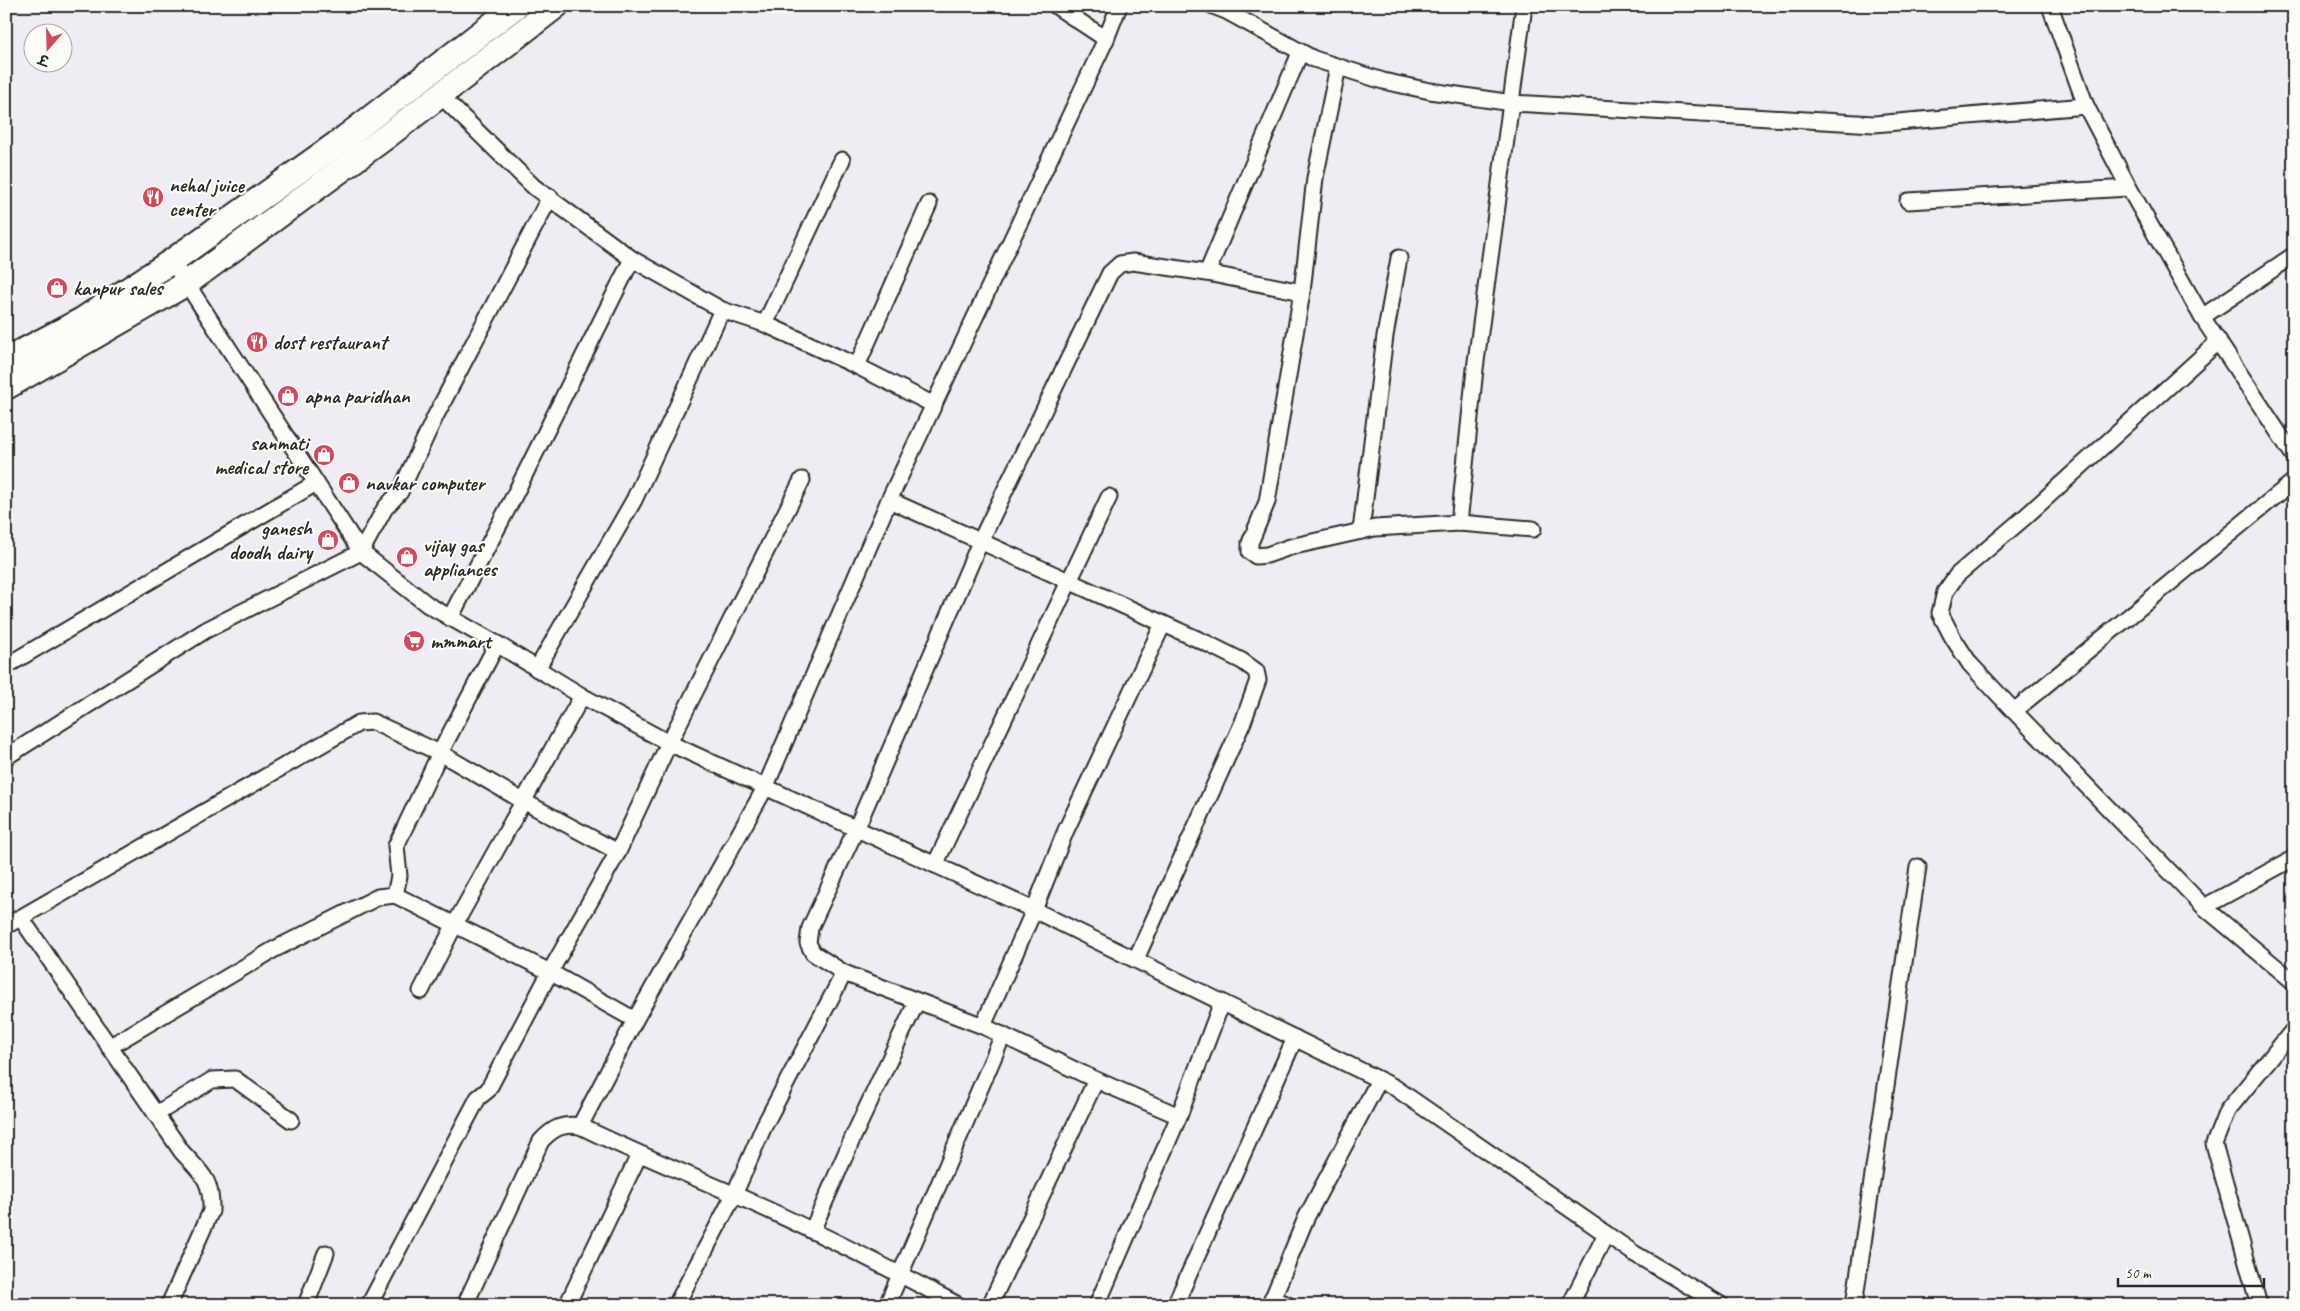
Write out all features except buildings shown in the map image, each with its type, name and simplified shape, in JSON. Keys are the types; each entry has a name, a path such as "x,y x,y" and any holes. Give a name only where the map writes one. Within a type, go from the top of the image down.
{"main road":[{"path":"6,360 82,320 172,261 342,140 516,6"},
{"path":"6,387 187,283 440,95 556,6"}],"street":[{"path":"1056,6 1106,39"},
{"path":"580,1126 635,1020 765,788 889,500 1106,39 1119,6"},
{"path":"1459,523 1475,369 1524,6"},
{"path":"2050,6 2086,106 2129,188 2202,317 2294,456"},
{"path":"1223,8 1300,52 1383,81 1430,91 1512,103 1874,124 2086,106"},
{"path":"1207,272 1300,52"},
{"path":"1338,66 1315,178 1302,292 1267,502 1250,543 1250,552 1256,556 1267,555 1290,547 1375,528 1459,523 1534,529"},
{"path":"440,95 534,186 632,259 722,310 765,324 857,366 934,405"},
{"path":"765,324 842,160"},
{"path":"1908,201 2129,188"},
{"path":"6,756 206,630 362,552 385,508 400,492 435,417 550,197"},
{"path":"857,366 929,204"},
{"path":"2202,317 2294,255"},
{"path":"1361,531 1385,336 1399,258"},
{"path":"450,618 512,502 632,259"},
{"path":"172,261 362,552 428,605 497,644 582,696 669,742 765,788 1034,910 1394,1087 1635,1254 1722,1305"},
{"path":"1180,1116 1096,1080 983,1026 844,973 813,953 808,943 810,928 856,829 981,540 1110,273 1120,264 1133,262 1207,272 1302,292"},
{"path":"536,669 634,500 722,310"},
{"path":"2219,341 2025,517 1956,575 1948,586 1941,605 1940,614 1952,638 1970,664 2014,711 2204,907 2294,982"},
{"path":"368,1305 478,1098 488,1090 550,972 618,852 669,742 802,480"},
{"path":"2014,711 2294,481"},
{"path":"6,666 316,483"},
{"path":"936,865 1072,580 1109,497"},
{"path":"889,500 1072,580 1242,661 1256,671 1258,680 1242,722 1136,960"},
{"path":"983,1026 1034,910 1066,830 1163,624"},
{"path":"396,895 399,876 396,846 440,753 497,644"},
{"path":"420,991 455,924 582,696"},
{"path":"6,926 359,723 373,722 440,753 523,801 618,852"},
{"path":"2204,907 2294,858"},
{"path":"1854,1305 1918,867"},
{"path":"109,1047 273,950 378,897 396,895 550,972 635,1020"},
{"path":"21,918 182,1152 209,1183 212,1197 211,1211 169,1305"},
{"path":"676,1305 734,1195 764,1126 844,973"},
{"path":"812,1231 854,1134 917,1000"},
{"path":"1097,1305 1180,1116 1222,1002"},
{"path":"2260,1305 2214,1144 2227,1111 2294,1029"},
{"path":"887,1305 1003,1035"},
{"path":"1175,1305 1295,1038"},
{"path":"156,1114 212,1080 235,1079 291,1120"},
{"path":"990,1305 1096,1080"},
{"path":"1288,1305 1271,1301 1306,1218 1379,1080"},
{"path":"465,1305 541,1141 551,1130 562,1126 580,1126 639,1155 734,1195 900,1274 958,1305"},
{"path":"567,1305 639,1155"},
{"path":"1570,1305 1606,1234"},
{"path":"306,1305 326,1253"}],"place":[{"name":"nehal juice center","path":"153,197"},
{"name":"kanpur sales","path":"57,288"},
{"name":"dost restaurant","path":"257,342"},
{"name":"apna paridhan","path":"288,396"},
{"name":"sanmati medical store","path":"324,455"},
{"name":"navkar computer","path":"349,483"},
{"name":"ganesh doodh dairy","path":"328,540"},
{"name":"vijay gas appliances","path":"407,557"},
{"name":"mmmart","path":"414,641"}]}
